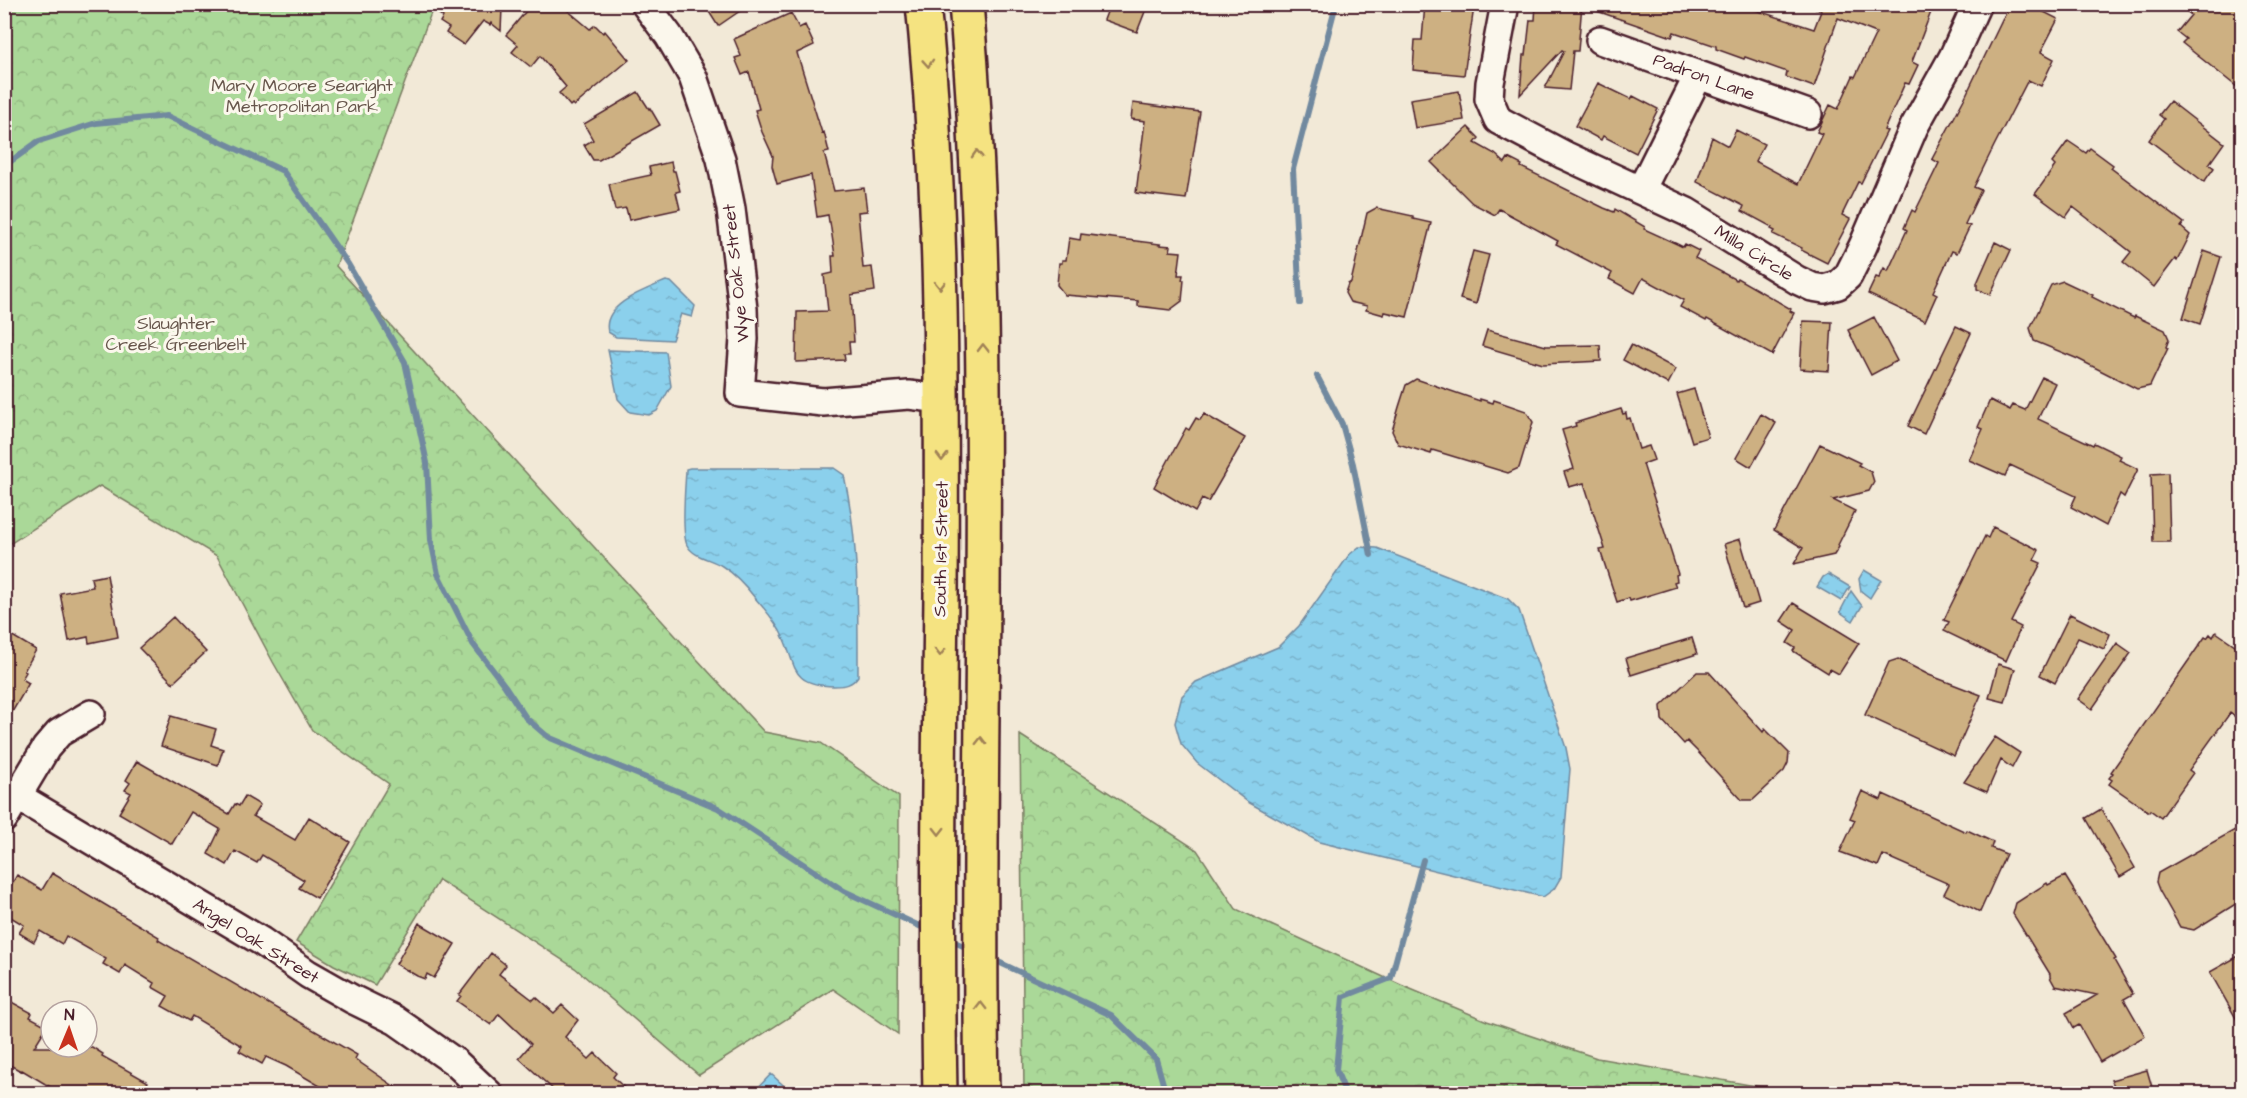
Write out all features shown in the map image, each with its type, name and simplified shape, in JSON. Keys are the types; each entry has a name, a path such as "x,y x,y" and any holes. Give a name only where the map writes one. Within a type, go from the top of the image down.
{"main road":[{"name":"South 1st Street","path":"923,4 935,160 942,399 939,773 940,1094"},
{"path":"966,4 979,195 983,407 980,800 982,1079"},
{"path":"942,399 983,407"}],"street":[{"name":"Wye Oak Street","path":"645,4 669,36 693,77 722,159 731,209 743,309 744,339 740,393 823,402 909,395 942,399"},
{"name":"Milla Circle","path":"1505,4 1489,99 1498,120 1564,155 1694,216 1812,287 1824,289 1838,285 1848,276 1914,127 1953,57 1977,4"},
{"name":"Padron Lane","path":"1600,40 1808,114"},
{"path":"1641,190 1698,76"},
{"path":"11,807 46,748 59,733 91,714"},
{"name":"Angel Oak Street","path":"11,807 261,941 308,974 395,1020 455,1062 489,1094"}],"green space":[{"name":"Slaughter Creek Greenbelt","path":"5,5 434,5 336,266 764,732 821,743 899,797 898,1034 833,989 699,1075 575,968 439,880 375,985 334,965 296,942 389,784 312,730 217,556 100,486 5,547"},
{"path":"1020,735 1197,850 1236,909 1401,985 1487,1021 1597,1058 1787,1093 1024,1093"}],"water":[{"path":"666,281 671,282 695,306 692,317 681,314 672,340 616,337 608,332 611,313 618,306 637,293"},
{"path":"608,350 666,352 671,386 657,411 649,415 630,412 618,399"},
{"path":"834,468 844,475 853,525 857,575 858,676 842,686 819,685 801,677 780,631 748,589 727,569 698,555 687,545 684,520 686,469"},
{"path":"1359,547 1377,548 1508,599 1519,610 1566,748 1570,769 1561,877 1554,889 1543,897 1319,842 1248,802 1197,763 1181,744 1175,723 1182,696 1196,682 1278,647 1299,626 1349,555"},
{"path":"1864,570 1881,580 1870,598 1861,591 1859,579"},
{"path":"1828,574 1850,587 1841,601 1817,587 1823,577"},
{"path":"1851,591 1862,606 1853,621 1840,612"},
{"path":"771,1074 792,1093 753,1093"}],"building":[{"path":"425,4 504,4 501,31 491,23 490,25 483,21 464,45 446,33 449,28 440,22 443,17"},
{"path":"532,4 560,4 590,29 595,25 603,33 605,31 629,60 574,106 572,104 570,106 559,93 566,87 540,56 531,67 512,52 518,45 506,35"},
{"path":"704,4 750,4 718,26"},
{"path":"1110,4 1148,4 1137,32 1104,20"},
{"path":"1425,4 1474,7 1464,75 1413,70 1415,40 1422,40"},
{"path":"1536,4 1582,4 1578,51 1573,51 1569,90 1545,88 1564,51 1562,50 1520,95 1523,55 1526,55 1530,20 1535,20"},
{"path":"1585,4 1737,4 1814,29 1821,11 1807,4 1934,4 1912,62 1918,65 1909,84 1905,83 1884,130 1887,131 1842,215 1850,219 1827,263 1773,234 1775,231 1771,229 1772,227 1742,211 1744,206 1697,182 1712,137 1728,146 1736,130 1764,144 1755,161 1798,184 1822,134 1817,132 1830,105 1838,109 1876,33 1838,18 1814,87 1786,77 1787,72 1716,49 1716,46 1674,32 1672,37 1585,7"},
{"path":"2010,4 2028,4 2058,19 2041,52 2054,59 2041,86 2028,80 1994,146 1974,187 1981,190 1965,224 1970,226 1957,253 1952,251 1933,292 1937,294 1925,321 1868,294 1876,277 1879,278 1884,268 1888,271 1907,230 1904,228 1912,210 1915,212 1939,163 1932,159"},
{"path":"2178,4 2242,4 2242,91 2182,43 2186,39 2177,32 2191,15"},
{"path":"791,13 799,28 805,25 814,45 797,53 822,133 824,132 829,152 824,153 834,191 864,188 867,211 858,212 863,268 872,267 875,291 851,295 854,342 849,342 850,354 844,354 845,360 796,362 797,312 828,311 824,275 833,273 832,256 835,256 830,222 828,215 817,217 811,175 777,184 772,166 773,156 755,110 759,109 749,72 742,75 735,58 741,56 734,39"},
{"path":"1598,83 1631,99 1633,96 1658,109 1636,153 1603,136 1601,140 1575,126"},
{"path":"1459,91 1464,120 1415,128 1410,99"},
{"path":"638,92 660,125 599,160 593,160 584,145 593,140 584,124"},
{"path":"2170,101 2224,143 2209,164 2214,168 2204,182 2149,140 2164,119 2159,115"},
{"path":"1133,103 1200,112 1186,199 1136,193 1145,121 1131,119"},
{"path":"1468,127 1479,138 1475,143 1495,154 1505,163 1508,158 1522,165 1521,167 1604,208 1614,212 1615,209 1645,227 1644,229 1683,247 1685,244 1699,251 1695,258 1736,280 1737,278 1791,309 1790,311 1794,313 1772,355 1707,319 1706,321 1680,307 1684,300 1643,278 1635,293 1609,279 1612,273 1556,244 1558,241 1499,209 1495,215 1472,203 1431,162"},
{"path":"2068,141 2086,153 2090,148 2113,165 2111,168 2184,223 2181,227 2190,235 2177,261 2175,259 2154,287 2123,262 2131,252 2073,207 2066,217 2035,194 2055,166 2052,163"},
{"path":"671,162 680,191 676,192 680,209 629,220 626,208 615,210 609,184 651,175 649,167"},
{"path":"1376,208 1413,216 1413,219 1431,223 1407,317 1385,312 1384,315 1366,310 1367,306 1350,302 1345,293 1351,282 1367,213"},
{"path":"1081,234 1160,244 1171,246 1170,251 1181,252 1178,275 1183,275 1182,280 1184,280 1182,301 1170,310 1138,306 1138,301 1065,295 1057,285 1059,263 1066,260 1069,238 1080,240"},
{"path":"1995,242 2011,250 1990,295 1977,289 1977,283"},
{"path":"1473,251 1489,255 1476,304 1460,299"},
{"path":"2204,251 2221,257 2200,324 2183,318"},
{"path":"2063,281 2134,318 2135,316 2165,330 2169,339 2166,347 2168,348 2150,386 2137,389 2078,359 2034,341 2030,328 2051,285"},
{"path":"1874,317 1897,361 1871,375 1848,330"},
{"path":"1803,321 1832,322 1829,371 1800,369"},
{"path":"1956,326 1971,333 1924,434 1908,426"},
{"path":"1487,330 1546,346 1600,345 1601,361 1543,364 1482,346"},
{"path":"1631,345 1676,369 1668,384 1623,360"},
{"path":"2042,377 2055,383 2038,419 2121,456 2119,460 2138,469 2124,497 2120,494 2106,526 2071,507 2076,496 2010,465 2005,476 1969,460 1983,429 1978,427 1990,400 2010,410 2013,405 2025,410"},
{"path":"1416,379 1480,401 1480,399 1493,403 1494,400 1526,411 1533,422 1519,468 1508,473 1432,450 1431,454 1398,444 1392,431 1406,385"},
{"path":"1694,389 1708,437 1692,442 1677,394"},
{"path":"1621,409 1623,414 1626,413 1627,419 1630,418 1639,449 1649,446 1654,460 1643,464 1678,574 1676,575 1677,581 1674,582 1676,587 1630,601 1629,598 1617,602 1600,550 1605,549 1584,483 1569,487 1564,472 1574,469 1562,430 1576,426 1575,423"},
{"path":"1204,414 1245,438 1208,502 1202,499 1195,512 1154,487 1186,428 1189,430 1196,418 1200,420"},
{"path":"1761,414 1776,423 1751,467 1736,458"},
{"path":"1820,444 1860,463 1858,465 1871,472 1874,482 1869,491 1833,500 1855,511 1834,555 1794,564 1803,548 1774,530"},
{"path":"2168,473 2170,542 2153,542 2151,474"},
{"path":"1993,527 2039,550 2034,560 2041,563 2011,622 2021,627 2006,661 1944,631 1949,622 1944,620 1949,609 1985,536 1988,538"},
{"path":"1740,539 1759,603 1743,608 1724,544"},
{"path":"107,575 118,637 89,643 88,637 69,641 60,593 93,587 91,578"},
{"path":"1793,603 1859,643 1839,674 1830,669 1828,673 1793,651 1795,648 1787,643 1795,630 1781,621"},
{"path":"2070,614 2110,634 2104,649 2078,638 2055,683 2040,675"},
{"path":"173,617 206,652 173,683 139,648"},
{"path":"4,631 36,650 22,679 29,683 4,726"},
{"path":"2216,632 2242,650 2242,722 2230,713 2189,770 2193,773 2161,818 2109,784 2112,780 2109,778 2205,637 2207,638 2210,634 2213,637"},
{"path":"1692,638 1697,654 1631,675 1626,658"},
{"path":"2117,643 2131,653 2092,709 2078,699"},
{"path":"1898,659 1929,675 1981,695 1954,756 1865,715 1889,662"},
{"path":"1998,664 2015,669 2005,702 1989,698"},
{"path":"1697,672 1709,672 1763,732 1765,729 1789,753 1784,771 1753,800 1742,800 1687,741 1684,744 1662,720 1661,706"},
{"path":"171,716 216,729 211,745 223,749 218,765 161,746"},
{"path":"1995,737 2020,753 2012,768 2001,760 1987,792 1964,782"},
{"path":"137,761 229,814 235,804 239,806 245,796 260,805 253,816 295,840 309,817 350,842 317,898 299,888 304,880 262,855 257,863 235,851 227,865 208,854 220,829 191,812 172,844 119,813 131,793 125,790 130,783 126,780"},
{"path":"1862,791 1881,800 1883,794 1966,832 1967,830 1993,842 1991,848 2006,854 1980,912 1944,894 1949,884 1883,855 1878,866 1840,852 1855,820 1850,818"},
{"path":"2101,809 2135,868 2120,877 2086,818"},
{"path":"2242,826 2242,900 2194,930 2180,927 2159,890 2156,882 2158,873"},
{"path":"52,873 159,937 158,940 357,1055 355,1059 405,1094 315,1094 320,1086 286,1066 266,1057 262,1064 239,1051 242,1046 192,1016 189,1021 162,1006 168,996 152,987 154,983 125,965 120,974 103,964 106,959 66,936 62,944 40,931 34,942 19,933 24,925 4,913 4,897 17,875 42,890"},
{"path":"2065,876 2116,959 2114,960 2133,994 2124,999 2145,1036 2100,1062 2079,1025 2074,1028 2066,1013 2097,995 2055,986 2013,914 2016,903 2047,883 2048,885"},
{"path":"419,923 455,944 434,978 427,974 425,979 396,964"},
{"path":"491,953 506,965 499,974 533,1000 536,997 554,1013 562,1005 578,1020 565,1037 589,1059 595,1053 616,1073 613,1077 631,1094 558,1094 519,1058 531,1044 499,1014 491,1025 457,1001 461,996 459,995"},
{"path":"2242,954 2242,1029 2210,972"},
{"path":"4,998 32,1013 30,1017 39,1022 39,1039 34,1047 39,1047 39,1059 99,1059 99,1051 103,1054 102,1056 148,1082 141,1094 62,1094 4,1062"},
{"path":"2147,1070 2154,1094 2119,1094 2111,1080"}],"waterway":[{"path":"1300,303 1293,169 1336,4"},
{"path":"4,166 39,141 96,123 167,116 283,171 348,264 405,362 427,463 431,540 438,574 473,644 526,718 548,737 718,808 844,891 928,930"},
{"path":"1317,376 1342,424 1353,464 1371,555"},
{"path":"1346,1094 1336,1070 1343,997 1391,978 1423,860"},
{"path":"948,939 972,950"},
{"path":"992,959 1111,1015 1156,1059 1166,1094"}],"park label":[{"name":"Mary Moore Searight Metropolitan Park","path":"302,95"}]}
